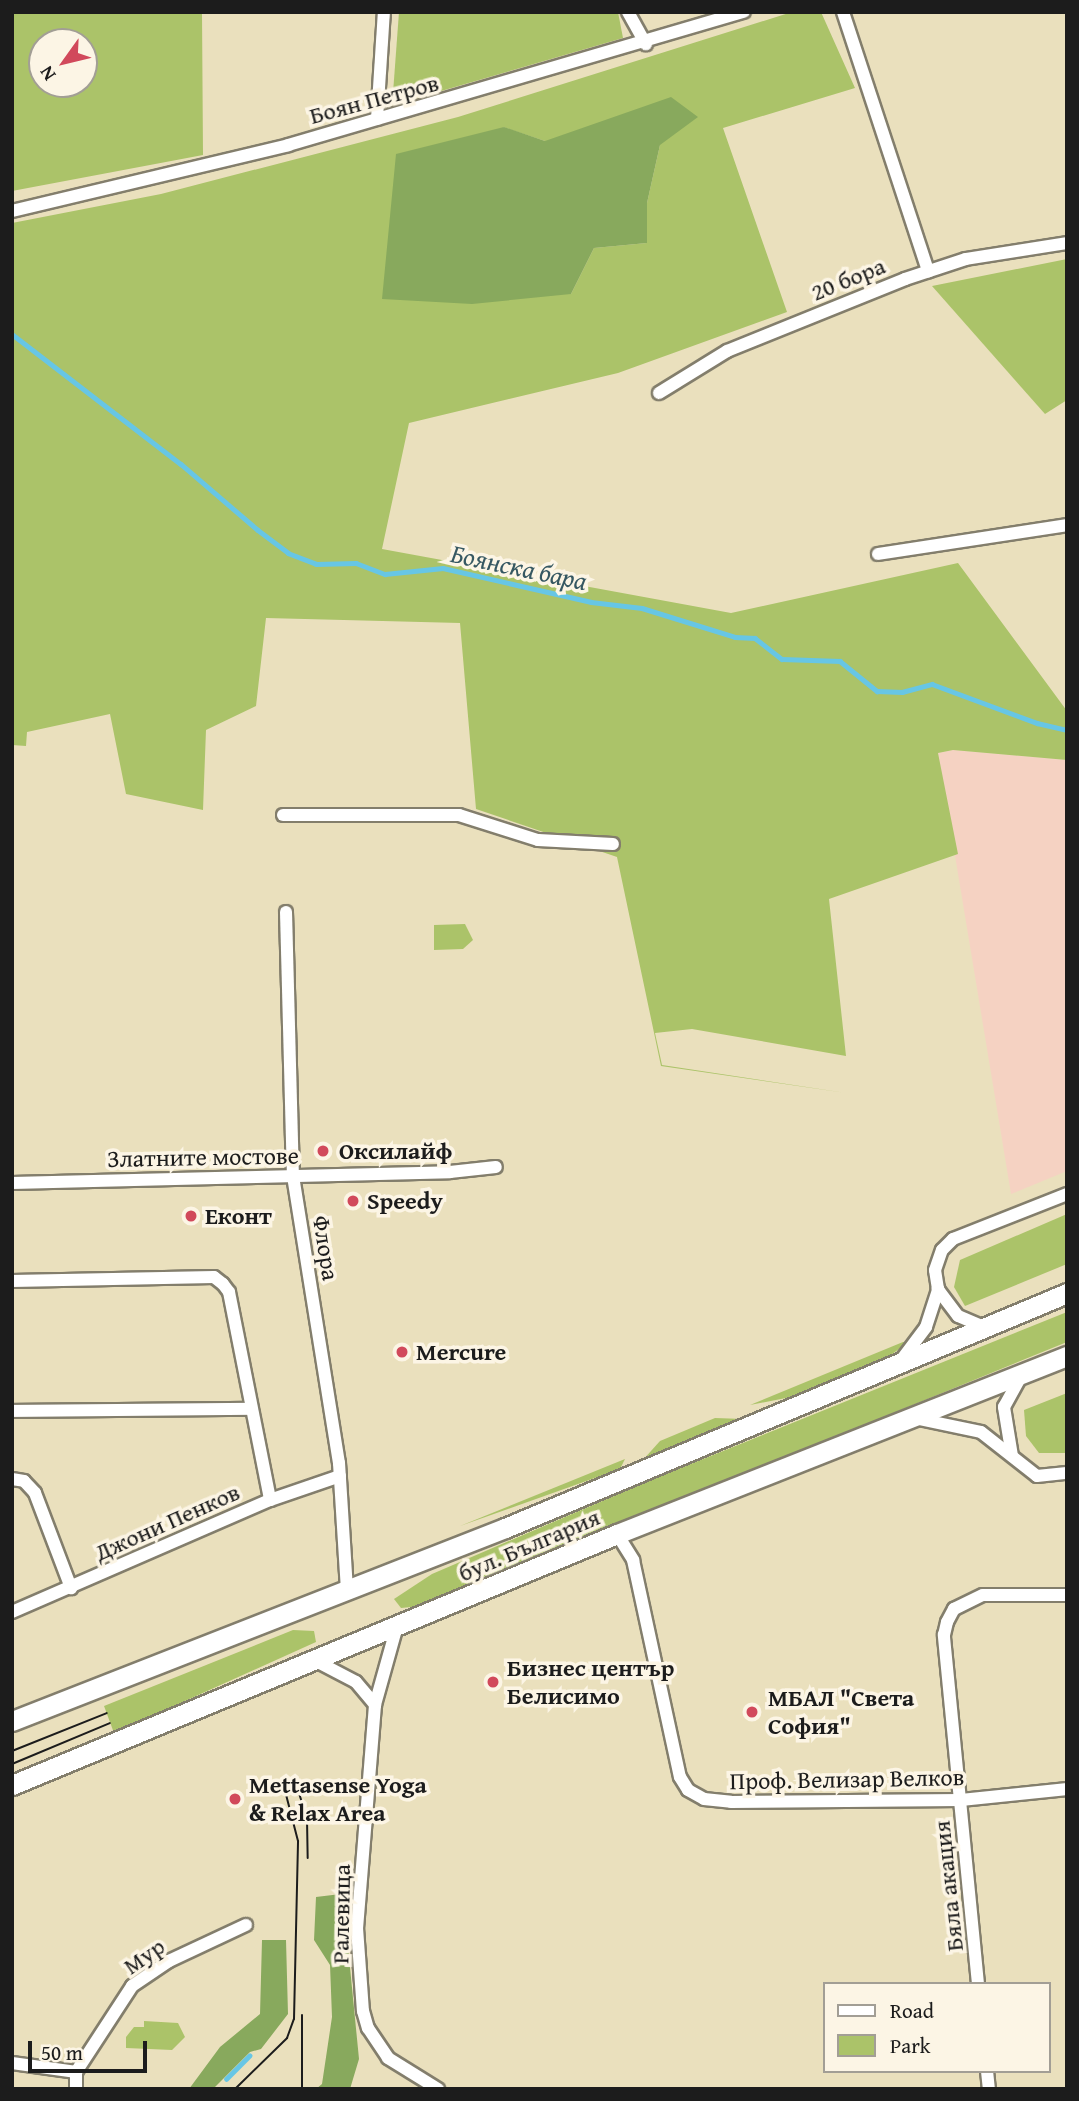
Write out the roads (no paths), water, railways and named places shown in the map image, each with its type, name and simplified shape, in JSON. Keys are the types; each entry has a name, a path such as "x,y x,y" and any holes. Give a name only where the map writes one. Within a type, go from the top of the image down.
{"main road":[{"name":"бул. България","path":"12,1721 505,1528 901,1360 1067,1293"},
{"name":"бул. България","path":"12,1785 617,1534 1067,1356"}],"street":[{"path":"377,119 384,12"},
{"path":"628,12 646,44"},
{"name":"Боян Петров","path":"12,211 246,156 646,44 744,12"},
{"path":"843,12 928,271"},
{"name":"20 бора","path":"659,393 727,351 928,271 966,259 1067,243"},
{"path":"878,554 1067,525"},
{"path":"283,815 459,814 538,840 613,844"},
{"name":"Флора","path":"286,912 293,1176 340,1476 346,1588"},
{"name":"Златните мостове","path":"12,1183 293,1176 496,1167"},
{"path":"901,1360 926,1327 938,1289 936,1264 947,1244 1067,1194"},
{"path":"12,1281 214,1277 229,1292 270,1500"},
{"path":"938,1289 958,1315 984,1327"},
{"path":"1014,1460 1003,1422 1004,1406 1021,1376"},
{"path":"12,1411 250,1409"},
{"path":"912,1418 981,1432 1037,1476 1067,1473"},
{"name":"Джони Пенков","path":"12,1612 270,1500 340,1476"},
{"path":"12,1479 24,1481 35,1493 71,1588"},
{"name":"Проф. Велизар Велков","path":"617,1534 633,1560 680,1777 688,1790 723,1802 961,1800 1067,1789"},
{"name":"Бяла акация","path":"978,1982 947,1622 954,1609 983,1595 1067,1595"},
{"name":"Ралевица","path":"397,1626 375,1705 357,1928 363,2011 368,2028 388,2058 432,2088"},
{"path":"314,1660 356,1682 375,1705"},
{"name":"Мур","path":"76,2072 132,1986 169,1961 246,1925"},
{"path":"12,2063 76,2072 76,2089"}],"waterway":[{"name":"Боянска бара","path":"12,334 181,464 288,553 316,564 356,563 385,574 443,568 591,602 642,608 735,637 755,638 782,659 840,661 877,691 902,692 932,684 1037,723 1067,730"},
{"path":"226,2079 249,2056"}],"tram line":[{"path":"12,1751 107,1713"},
{"path":"12,1764 110,1723"},
{"path":"295,1781 307,1819 308,1858"},
{"path":"235,2089 287,2038 294,2019 298,1841 284,1787"},
{"path":"302,2015 302,2089"}],"place":[{"name":"Оксилайф","path":"323,1151"},
{"name":"Speedy","path":"353,1201"},
{"name":"Еконт","path":"191,1216"},
{"name":"Mercure","path":"402,1352"},
{"name":"Бизнес център Белисимо","path":"493,1682"},
{"name":"МБАЛ \"Света София\"","path":"752,1712"},
{"name":"Mettasense Yoga & Relax Area","path":"235,1799"}]}
